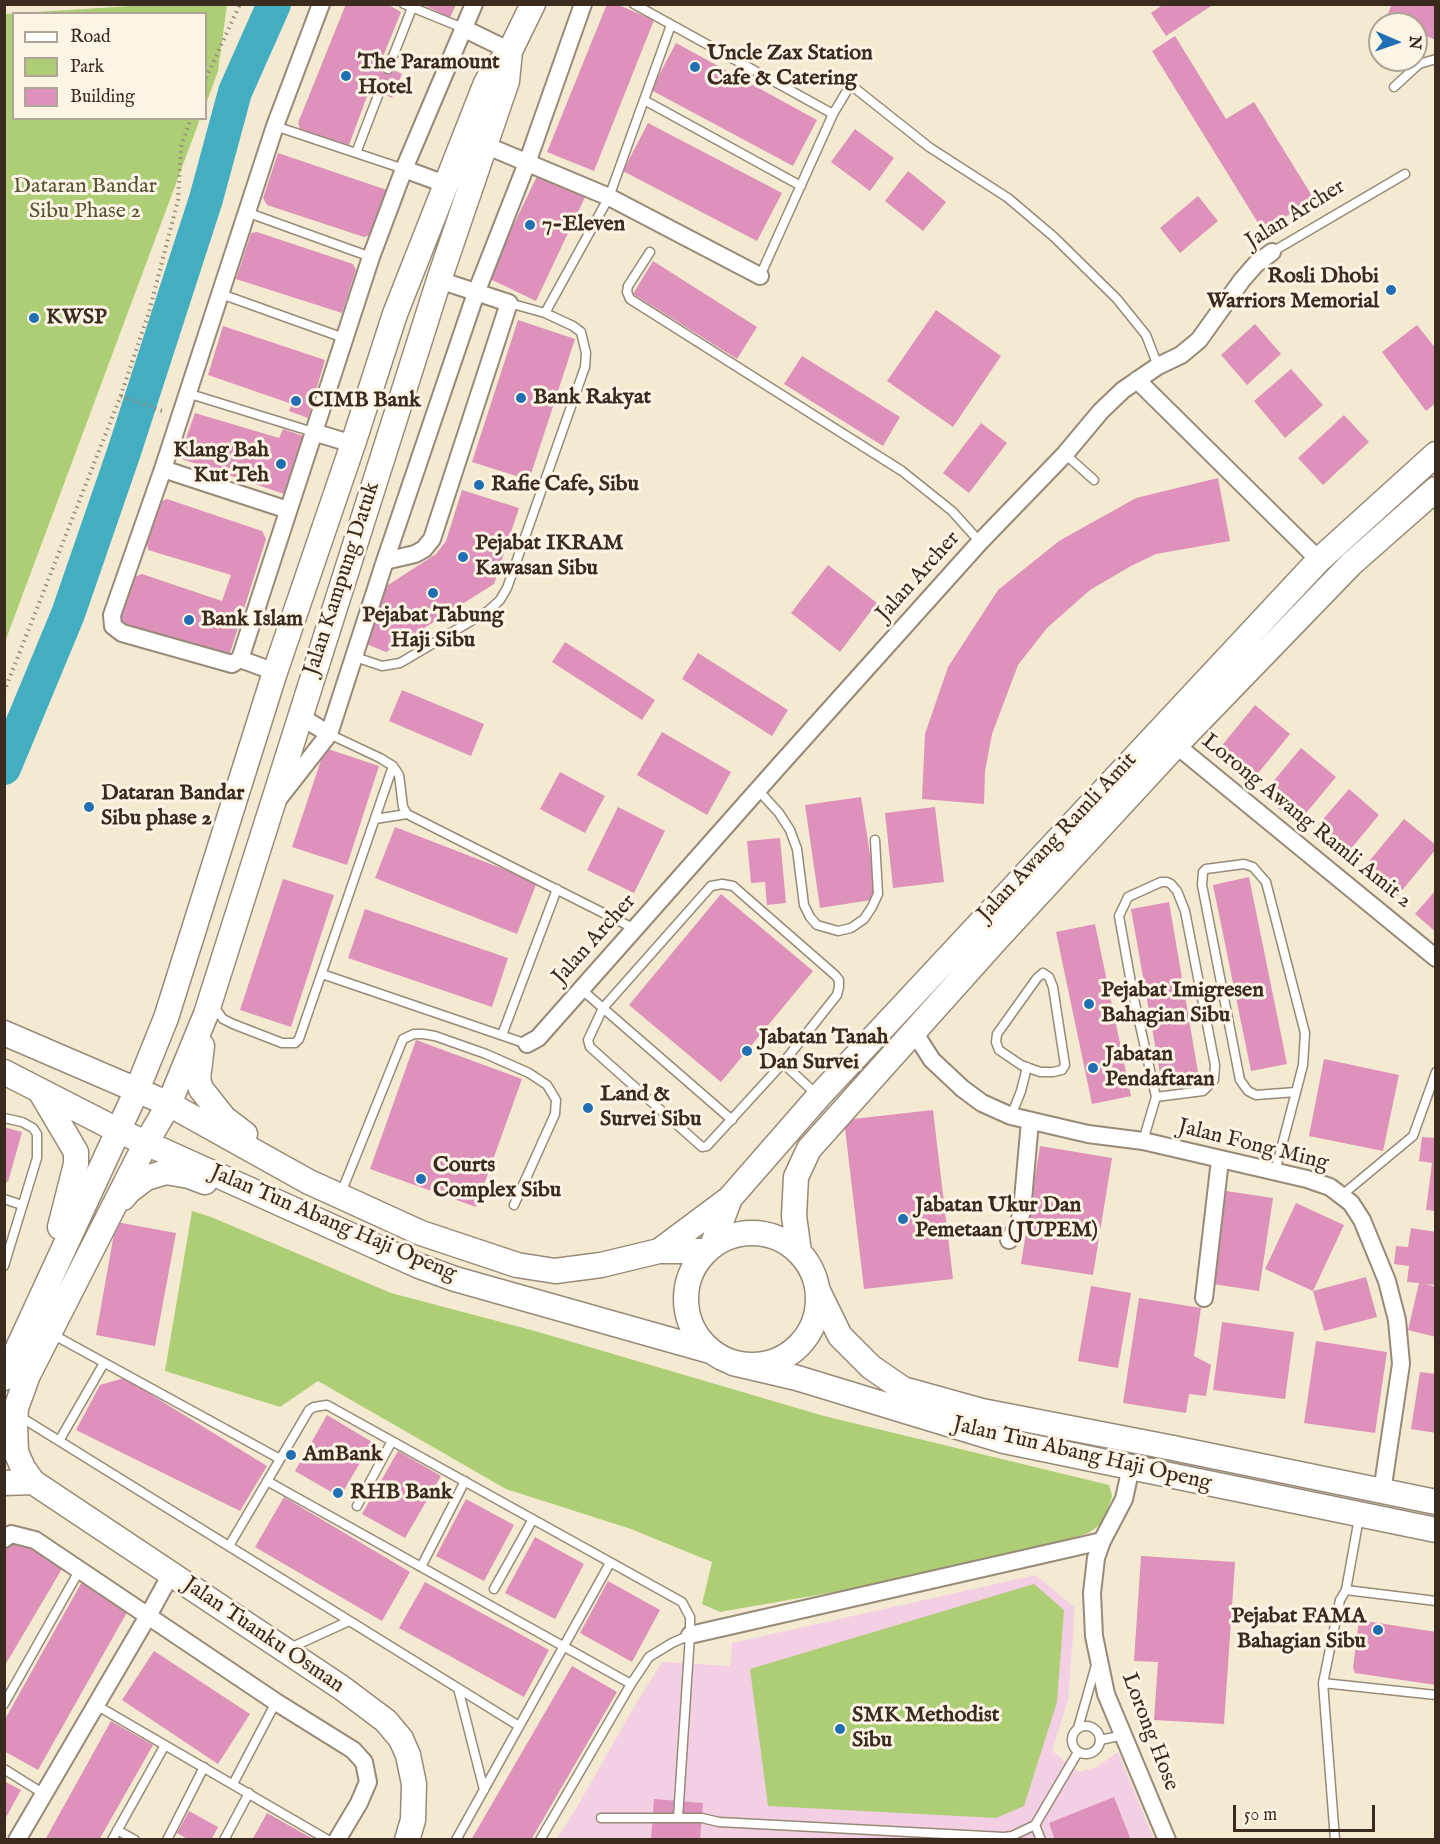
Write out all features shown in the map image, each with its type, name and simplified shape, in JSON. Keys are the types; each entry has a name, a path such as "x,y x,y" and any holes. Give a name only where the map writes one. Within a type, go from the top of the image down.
{"main road":[{"name":"Jalan Kampung Datuk","path":"39,1301 136,1090 166,1018 275,672 353,444 394,314 486,83 510,51 532,4"},
{"name":"Jalan Kampung Datuk","path":"98,1237 146,1143 169,1104 208,1007 439,280 507,81 510,51"},
{"path":"411,272 439,280"},
{"name":"Jalan Awang Ramli Amit","path":"709,1249 730,1198 819,1096 1319,560 1436,454"},
{"name":"Jalan Awang Ramli Amit","path":"799,1252 794,1216 796,1177 809,1149 1176,745 1351,564 1436,489"},
{"path":"208,1007 198,1078 206,1096 224,1118 309,1182"},
{"name":"Jalan Tun Abang Haji Openg","path":"4,1033 169,1104 309,1182 421,1233 517,1265 555,1271 601,1265 659,1251 709,1249"},
{"name":"Jalan Tun Abang Haji Openg","path":"4,1072 117,1130 419,1266 455,1279 710,1351"},
{"path":"33,1482 22,1468 16,1452 16,1376 76,1164 76,1152 70,1140 39,1090"},
{"path":"16,1376 49,1332 98,1237 129,1191 146,1178 166,1172 189,1176 353,1237"},
{"path":"659,1251 730,1198"},
{"path":"747,1232 766,1234 784,1240 799,1252 812,1270 818,1291 817,1313 809,1334 795,1351 776,1362 755,1366 733,1363 710,1351 698,1337 689,1320 686,1302 688,1283 695,1266 709,1249 728,1237 747,1232"},
{"name":"Jalan Tun Abang Haji Openg","path":"818,1291 840,1336 871,1367 903,1389 982,1411 1436,1502"},
{"name":"Jalan Tun Abang Haji Openg","path":"733,1363 796,1378 1004,1441 1436,1530"},
{"path":"4,1483 33,1482"},
{"name":"Jalan Tuanku Osman","path":"33,1482 285,1650 386,1721 402,1739 414,1784 412,1820 407,1839"}],"street":[{"path":"321,4 275,126 163,469 112,615 113,626 122,633 232,664 240,659 371,257 404,169 474,4"},
{"path":"269,810 329,734 476,292 527,162 583,4"},
{"path":"464,28 510,51"},
{"path":"485,145 609,197 760,276"},
{"path":"404,169 445,184"},
{"name":"Jalan Archer","path":"527,1044 538,1038 980,542 1065,453 1101,411 1123,390 1158,366 1181,355 1199,340 1242,280 1256,264 1272,252"},
{"path":"385,561 415,554 424,549 432,539 509,303 439,280"},
{"path":"1137,380 1319,560"},
{"path":"313,432 353,444"},
{"path":"163,469 288,510"},
{"path":"240,659 275,672"},
{"path":"300,716 329,734"},
{"name":"Lorong Awang Ramli Amit 2","path":"1176,745 1436,958"},
{"name":"Jalan Fong Ming","path":"914,1032 932,1060 963,1089 982,1103 1011,1116 1088,1134 1143,1141 1307,1179 1330,1187 1351,1203 1362,1220 1387,1281 1397,1320 1401,1364 1382,1492"},
{"path":"1009,1240 1018,1226 1022,1211 1030,1121"},
{"path":"1204,1298 1220,1160"},
{"name":"Lorong Hose","path":"1131,1467 1124,1499 1102,1541 1096,1558 1092,1593 1094,1636 1106,1694 1167,1839"},
{"path":"4,1539 11,1534 34,1540 276,1702 353,1750 364,1762 368,1782 359,1803 337,1839"},
{"path":"690,1635 1102,1541"},
{"path":"17,1839 171,1574"}],"lane":[{"path":"634,4 833,114"},
{"path":"388,69 408,6 464,28"},
{"path":"546,313 609,197 671,25"},
{"path":"1394,87 1419,64 1436,59"},
{"path":"842,78 929,147 1008,198 1054,237 1117,299 1146,335 1158,366"},
{"path":"760,276 833,114 852,84"},
{"path":"356,153 379,93"},
{"path":"644,100 801,186"},
{"path":"275,126 404,169"},
{"name":"Jalan Archer","path":"1272,252 1405,174"},
{"path":"246,212 371,257"},
{"path":"650,252 628,286 627,292 630,299 902,471 952,511 980,542"},
{"path":"221,294 344,338"},
{"path":"355,657 382,666 400,663 489,610 503,594 585,367 586,353 581,332 573,326 546,313 509,303"},
{"path":"187,393 313,432"},
{"path":"1065,453 1094,480"},
{"path":"329,734 393,766 399,775 403,807 407,814 635,929"},
{"path":"208,1007 233,1024 282,1043 295,1043 301,1036 393,766"},
{"path":"759,790 790,830 797,849 804,905 817,925 838,931 851,928 864,919 872,907 879,888 875,840"},
{"path":"375,819 407,814"},
{"path":"1275,1172 1296,1092 1303,1065 1305,1033 1266,882 1253,867 1245,864 1206,869 1203,872 1203,885 1240,1080 1248,1091 1256,1095 1296,1092"},
{"path":"1143,1141 1156,1097 1133,994 1119,916 1128,897 1161,882 1167,882 1177,891 1185,910 1215,1065 1214,1080 1203,1090 1156,1097"},
{"path":"722,884 733,886 839,981 837,995 783,1063 707,1146 700,1146 588,1043 589,1036 603,1008 711,886 722,884"},
{"path":"502,1035 556,889"},
{"name":"Jalan Archer","path":"322,974 527,1044"},
{"path":"1040,974 1046,974 1053,987 1065,1065 1062,1070 1053,1072 1040,1072 1027,1067 999,1050 996,1042 997,1034 1040,974"},
{"path":"581,989 732,1120"},
{"path":"340,1196 403,1039 414,1034 423,1034 486,1054 529,1073 547,1085 556,1100 555,1114 514,1205"},
{"path":"783,1063 819,1096"},
{"path":"1011,1116 1027,1067"},
{"path":"1342,1196 1413,1136 1436,1072"},
{"path":"4,1118 22,1122 33,1128 37,1134 37,1158 4,1266"},
{"path":"4,1199 22,1205"},
{"path":"49,1332 280,1460"},
{"path":"59,1441 104,1363"},
{"path":"229,1546 309,1410 327,1405 682,1602 690,1617 690,1635 678,1818"},
{"path":"16,1414 519,1726"},
{"path":"357,1506 392,1441"},
{"path":"267,1481 631,1684"},
{"path":"421,1567 465,1481"},
{"path":"1335,1839 1323,1683 1340,1600 1346,1590 1359,1515"},
{"path":"494,1589 533,1519"},
{"path":"456,1839 610,1563"},
{"path":"4,1704 78,1571"},
{"path":"1346,1590 1436,1601"},
{"path":"285,1650 349,1621"},
{"path":"540,1839 649,1657 690,1635"},
{"path":"1098,1658 1078,1728 1072,1741 1078,1752 1086,1754 1094,1752 1100,1740"},
{"path":"1323,1683 1436,1695"},
{"path":"458,1688 484,1790"},
{"path":"233,1784 276,1702"},
{"path":"96,1705 328,1839"},
{"path":"1078,1728 1092,1728 1100,1740"},
{"path":"1100,1740 1124,1735"},
{"path":"112,1839 165,1745"},
{"path":"601,1818 702,1818 719,1822 948,1837 1012,1836 1035,1825 1078,1752"},
{"path":"167,1839 204,1767"},
{"path":"4,1769 44,1794"},
{"path":"224,1839 249,1793"},
{"path":"1035,1825 1041,1839"},
{"path":"117,1830 135,1839"}],"path":[{"path":"207,76 240,4"},
{"path":"4,692 121,396 149,312 178,200 181,147 190,120"},
{"path":"121,396 167,413"}],"shaded area":[{"name":"SMK Methodist Sibu","path":"1036,1575 1075,1608 1068,1700 1052,1751 1079,1772 1097,1767 1118,1752 1154,1839 556,1840 662,1662 730,1666 732,1643"}],"green space":[{"name":"Dataran Bandar Sibu Phase 2","path":"147,5 227,5 218,71 207,101 207,12 37,12"},
{"name":"Dataran Bandar Sibu Phase 2","path":"5,14 12,14 12,120 200,120 5,642"},
{"path":"192,1211 391,1293 535,1331 824,1416 1109,1485 1112,1496 1107,1512 1100,1525 1088,1533 1036,1549 897,1581 720,1612 702,1604 712,1562 631,1529 506,1489 318,1381 280,1407 165,1371"},
{"path":"1034,1584 1064,1610 1057,1702 1024,1806 996,1818 768,1806 750,1669"}],"building":[{"name":"The Paramount Hotel","path":"346,4 387,4 401,12 380,64 402,74 392,98 370,88 349,145 300,129 298,123"},
{"path":"422,4 456,4 450,18"},
{"path":"607,4 616,4 654,20 594,171 547,152"},
{"path":"1164,4 1214,4 1166,36 1151,13"},
{"path":"1392,4 1436,4 1436,40 1428,37 1428,12 1389,12"},
{"path":"1175,36 1226,119 1254,102 1314,199 1263,231 1152,51"},
{"path":"676,43 817,120 793,166 651,90"},
{"path":"648,123 782,193 757,241 623,171"},
{"path":"855,129 894,158 870,191 831,162"},
{"path":"278,153 387,190 370,235 364,237 267,205 263,198"},
{"path":"908,171 946,202 923,231 885,201"},
{"path":"538,174 585,197 536,301 488,278"},
{"path":"1198,196 1218,221 1180,253 1160,228"},
{"path":"257,232 353,264 356,270 342,313 236,279 251,233"},
{"path":"653,261 757,327 737,359 633,294"},
{"path":"936,310 1001,356 953,427 887,381"},
{"path":"518,320 575,339 529,480 472,462"},
{"path":"1255,324 1281,354 1247,385 1221,355"},
{"path":"1417,325 1436,349 1436,403 1426,411 1382,352"},
{"path":"223,326 325,360 308,418 289,411 292,404 208,375"},
{"path":"802,356 900,417 883,446 784,384"},
{"path":"1291,369 1323,405 1285,438 1254,401"},
{"path":"195,413 279,438 283,429 303,436 284,494 179,458"},
{"path":"1344,415 1369,442 1323,485 1298,458"},
{"path":"981,423 1007,443 969,493 943,473"},
{"path":"1218,478 1230,541 1156,554 1090,590 1047,628 1018,665 992,734 985,771 984,804 922,799 925,734 948,667 998,590 1059,541 1136,498"},
{"path":"462,490 519,508 494,584 386,652 364,643 385,587 436,554 446,541"},
{"path":"167,499 262,531 266,539 230,653 222,655 123,624 121,618 134,577 142,574 222,601 231,575 148,550 147,542 160,502"},
{"path":"828,565 877,603 840,652 791,613"},
{"path":"565,642 655,700 642,720 552,662"},
{"path":"698,653 788,710 772,736 682,679"},
{"path":"402,690 484,724 471,756 389,721"},
{"path":"1255,705 1290,734 1255,777 1220,748"},
{"path":"662,732 731,772 707,815 637,775"},
{"path":"325,748 379,766 347,865 292,847"},
{"path":"1301,748 1336,777 1297,824 1262,795"},
{"path":"560,772 605,796 585,833 540,809"},
{"path":"1349,789 1379,815 1349,851 1318,825"},
{"path":"861,797 877,899 820,908 805,805"},
{"path":"618,807 665,831 634,893 587,870"},
{"path":"935,807 944,882 893,888 885,813"},
{"path":"1404,819 1436,845 1436,849 1395,899 1361,871"},
{"path":"395,827 537,882 517,934 375,878"},
{"path":"780,838 786,903 767,905 765,882 751,883 747,841"},
{"path":"1249,877 1287,1064 1251,1071 1213,885"},
{"path":"283,879 334,895 291,1027 240,1010"},
{"path":"1436,890 1436,932 1415,914"},
{"path":"721,894 813,971 721,1082 629,1005"},
{"path":"1169,902 1199,1078 1162,1085 1131,909"},
{"path":"365,909 508,958 492,1007 348,958"},
{"path":"1095,924 1131,1096 1092,1104 1056,932"},
{"path":"416,1040 522,1079 476,1207 370,1169"},
{"path":"1324,1059 1399,1075 1383,1151 1309,1136"},
{"path":"933,1110 953,1279 864,1289 844,1120"},
{"path":"4,1127 22,1132 8,1182 4,1181"},
{"path":"1422,1137 1436,1138 1436,1211 1426,1210 1432,1163 1419,1161"},
{"path":"1040,1146 1112,1158 1093,1275 1021,1264"},
{"path":"1226,1191 1273,1198 1259,1291 1213,1284"},
{"path":"1296,1203 1344,1225 1313,1291 1265,1269"},
{"path":"116,1222 176,1233 155,1346 96,1335"},
{"path":"1411,1228 1436,1232 1436,1285 1425,1284 1436,1287 1436,1337 1408,1330 1419,1283 1407,1282 1409,1266 1394,1264 1396,1246 1408,1247"},
{"path":"1366,1277 1377,1317 1324,1331 1313,1291"},
{"path":"1091,1286 1131,1293 1118,1368 1078,1361"},
{"path":"1139,1298 1201,1308 1194,1356 1211,1365 1206,1396 1189,1394 1186,1413 1123,1403"},
{"path":"1222,1322 1294,1332 1285,1399 1213,1390"},
{"path":"1316,1341 1387,1352 1375,1433 1304,1423"},
{"path":"1420,1372 1436,1374 1436,1433 1411,1429"},
{"path":"124,1378 267,1466 240,1511 76,1430 100,1385"},
{"path":"327,1415 372,1442 340,1497 295,1471"},
{"path":"398,1451 441,1476 405,1538 362,1514"},
{"path":"284,1497 410,1572 382,1621 255,1547"},
{"path":"466,1499 514,1525 484,1581 436,1556"},
{"path":"535,1537 584,1564 555,1619 505,1593"},
{"path":"13,1538 63,1567 4,1667 4,1553"},
{"path":"1141,1556 1235,1562 1224,1724 1154,1720 1158,1662 1134,1661"},
{"path":"83,1580 130,1607 38,1770 4,1751 4,1721"},
{"path":"608,1581 660,1610 632,1662 580,1633"},
{"path":"425,1582 549,1650 524,1697 399,1628"},
{"path":"1359,1620 1436,1632 1436,1685 1355,1673 1353,1668"},
{"path":"154,1651 250,1714 218,1764 122,1700"},
{"path":"572,1666 617,1692 531,1840 471,1840"},
{"path":"111,1721 153,1745 99,1840 45,1840"},
{"path":"4,1781 21,1790 4,1821"},
{"path":"1114,1797 1131,1840 1055,1840 1049,1823"},
{"path":"654,1799 703,1803 700,1840 651,1840"},
{"path":"189,1811 218,1827 211,1840 189,1840 177,1833"},
{"path":"267,1813 315,1840 252,1840"}],"waterway":[{"path":"4,768 68,614 124,452 206,199 235,92 274,4"}],"place":[{"name":"Uncle Zax Station Cafe & Catering","path":"695,67"},
{"name":"The Paramount Hotel","path":"346,76"},
{"name":"7-Eleven","path":"530,225"},
{"name":"Rosli Dhobi Warriors Memorial","path":"1391,290"},
{"name":"KWSP","path":"34,318"},
{"name":"Bank Rakyat","path":"521,398"},
{"name":"CIMB Bank","path":"296,401"},
{"name":"Klang Bah Kut Teh","path":"281,464"},
{"name":"Rafie Cafe, Sibu","path":"479,485"},
{"name":"Pejabat IKRAM Kawasan Sibu","path":"463,557"},
{"name":"Pejabat Tabung Haji Sibu","path":"433,593"},
{"name":"Bank Islam","path":"189,620"},
{"name":"Dataran Bandar Sibu phase 2","path":"89,807"},
{"name":"Pejabat Imigresen Bahagian Sibu","path":"1089,1004"},
{"name":"Jabatan Tanah Dan Survei","path":"747,1051"},
{"name":"Jabatan Pendaftaran","path":"1093,1068"},
{"name":"Land & Survei Sibu","path":"588,1108"},
{"name":"Courts Complex Sibu","path":"421,1179"},
{"name":"Jabatan Ukur Dan Pemetaan (JUPEM)","path":"903,1219"},
{"name":"AmBank","path":"291,1455"},
{"name":"RHB Bank","path":"338,1493"},
{"name":"Pejabat FAMA Bahagian Sibu","path":"1378,1630"},
{"name":"SMK Methodist Sibu","path":"840,1729"}]}
